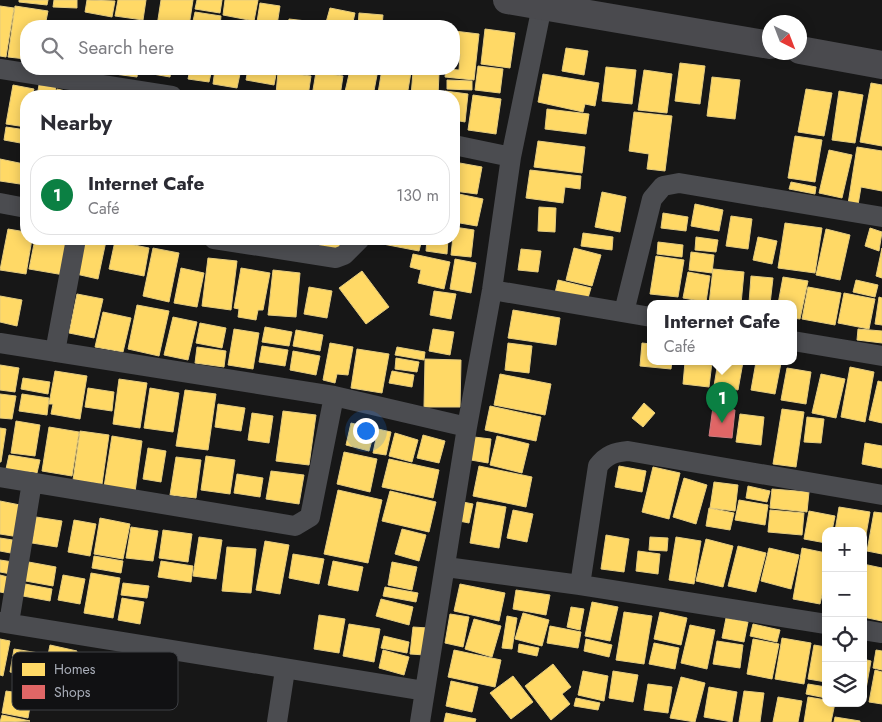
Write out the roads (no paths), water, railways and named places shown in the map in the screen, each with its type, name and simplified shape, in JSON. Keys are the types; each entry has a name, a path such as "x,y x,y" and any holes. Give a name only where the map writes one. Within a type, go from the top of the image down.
{"street":[{"path":"507,0 762,44"},
{"path":"420,722 467,427 492,290 511,157 542,6"},
{"path":"807,51 882,64"},
{"path":"1,75 123,90"},
{"path":"460,146 511,157"},
{"path":"624,312 652,199 663,186 679,183 882,217"},
{"path":"0,203 20,207"},
{"path":"55,352 75,245"},
{"path":"253,245 336,258 344,256 354,245"},
{"path":"492,290 647,316"},
{"path":"797,342 882,356"},
{"path":"0,343 334,396 467,427"},
{"path":"0,477 295,526 310,517 334,396"},
{"path":"580,585 598,466 603,460 617,452 628,451 882,495"},
{"path":"32,482 4,623 177,652"},
{"path":"446,567 580,585 822,623"},
{"path":"867,631 882,633"},
{"path":"178,652 425,692"},
{"path":"277,722 285,670"}],"place":[{"name":"Internet Cafe","path":"722,423"}]}
